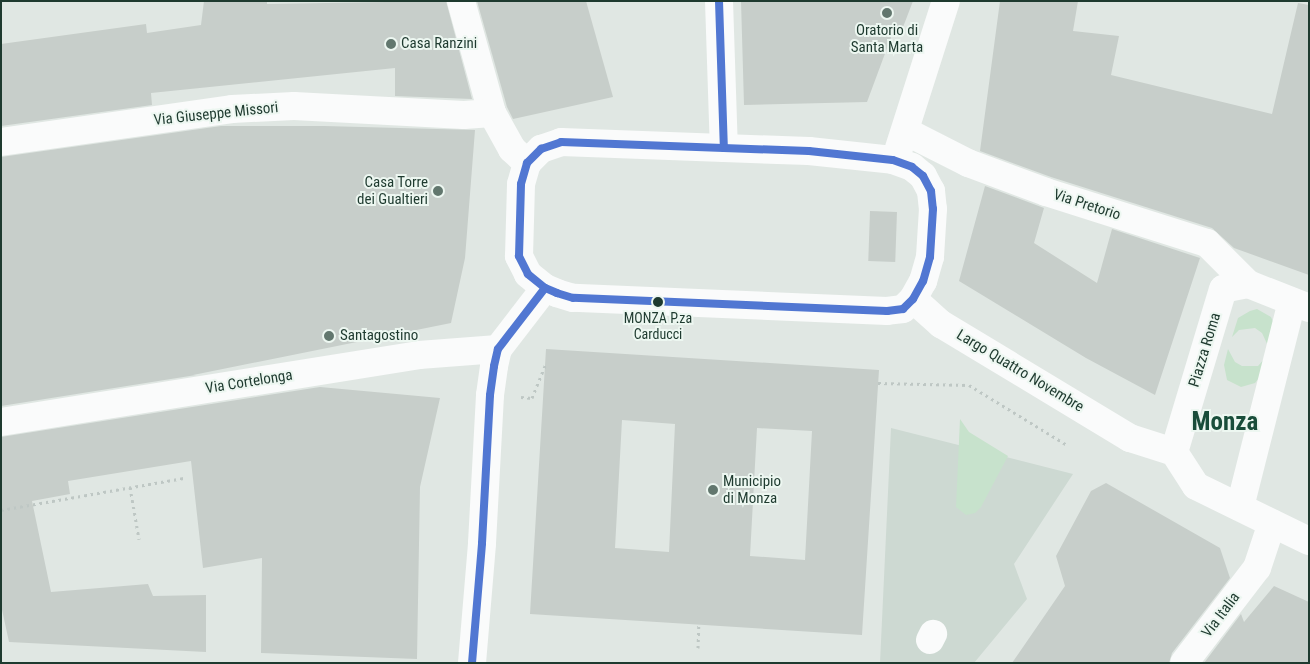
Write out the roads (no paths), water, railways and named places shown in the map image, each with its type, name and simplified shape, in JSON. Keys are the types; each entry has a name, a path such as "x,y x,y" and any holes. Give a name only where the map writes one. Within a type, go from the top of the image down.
{"street":[{"path":"461,1 492,113 512,149 527,163"},
{"path":"719,1 724,148"},
{"path":"900,144 809,151 561,142 541,149 527,163 521,184 519,256 528,274 545,288 573,298 887,311 903,309 913,299 923,281 930,257 933,209 930,191 923,176 912,167 900,144 946,1"},
{"name":"Via Giuseppe Missori","path":"1,142 232,109 294,106 464,115 492,113"},
{"name":"Via Pretorio","path":"900,144 968,163 1046,192 1207,243 1248,284"},
{"path":"1240,507 1300,305 1248,284"},
{"name":"Piazza Roma","path":"1174,452 1223,290 1248,284"},
{"path":"472,663 482,543 490,395 498,349 545,288"},
{"name":"Largo Quattro Novembre","path":"913,299 937,321 1130,438 1174,452"},
{"name":"Via Cortelonga","path":"1,422 419,356 498,349"},
{"path":"1174,452 1196,486 1309,541"},
{"name":"Via Italia","path":"1184,663 1257,568 1272,523"}],"place":[{"name":"Oratorio di Santa Marta","path":"887,13"},
{"name":"Casa Ranzini","path":"391,44"},
{"name":"Casa Torre dei Gualtieri","path":"438,191"},
{"name":"MONZA P.za Carducci","path":"658,302"},
{"name":"Santagostino","path":"329,336"},
{"name":"Municipio di Monza","path":"713,490"}],"district":[{"name":"Monza","path":"1225,422"}]}
